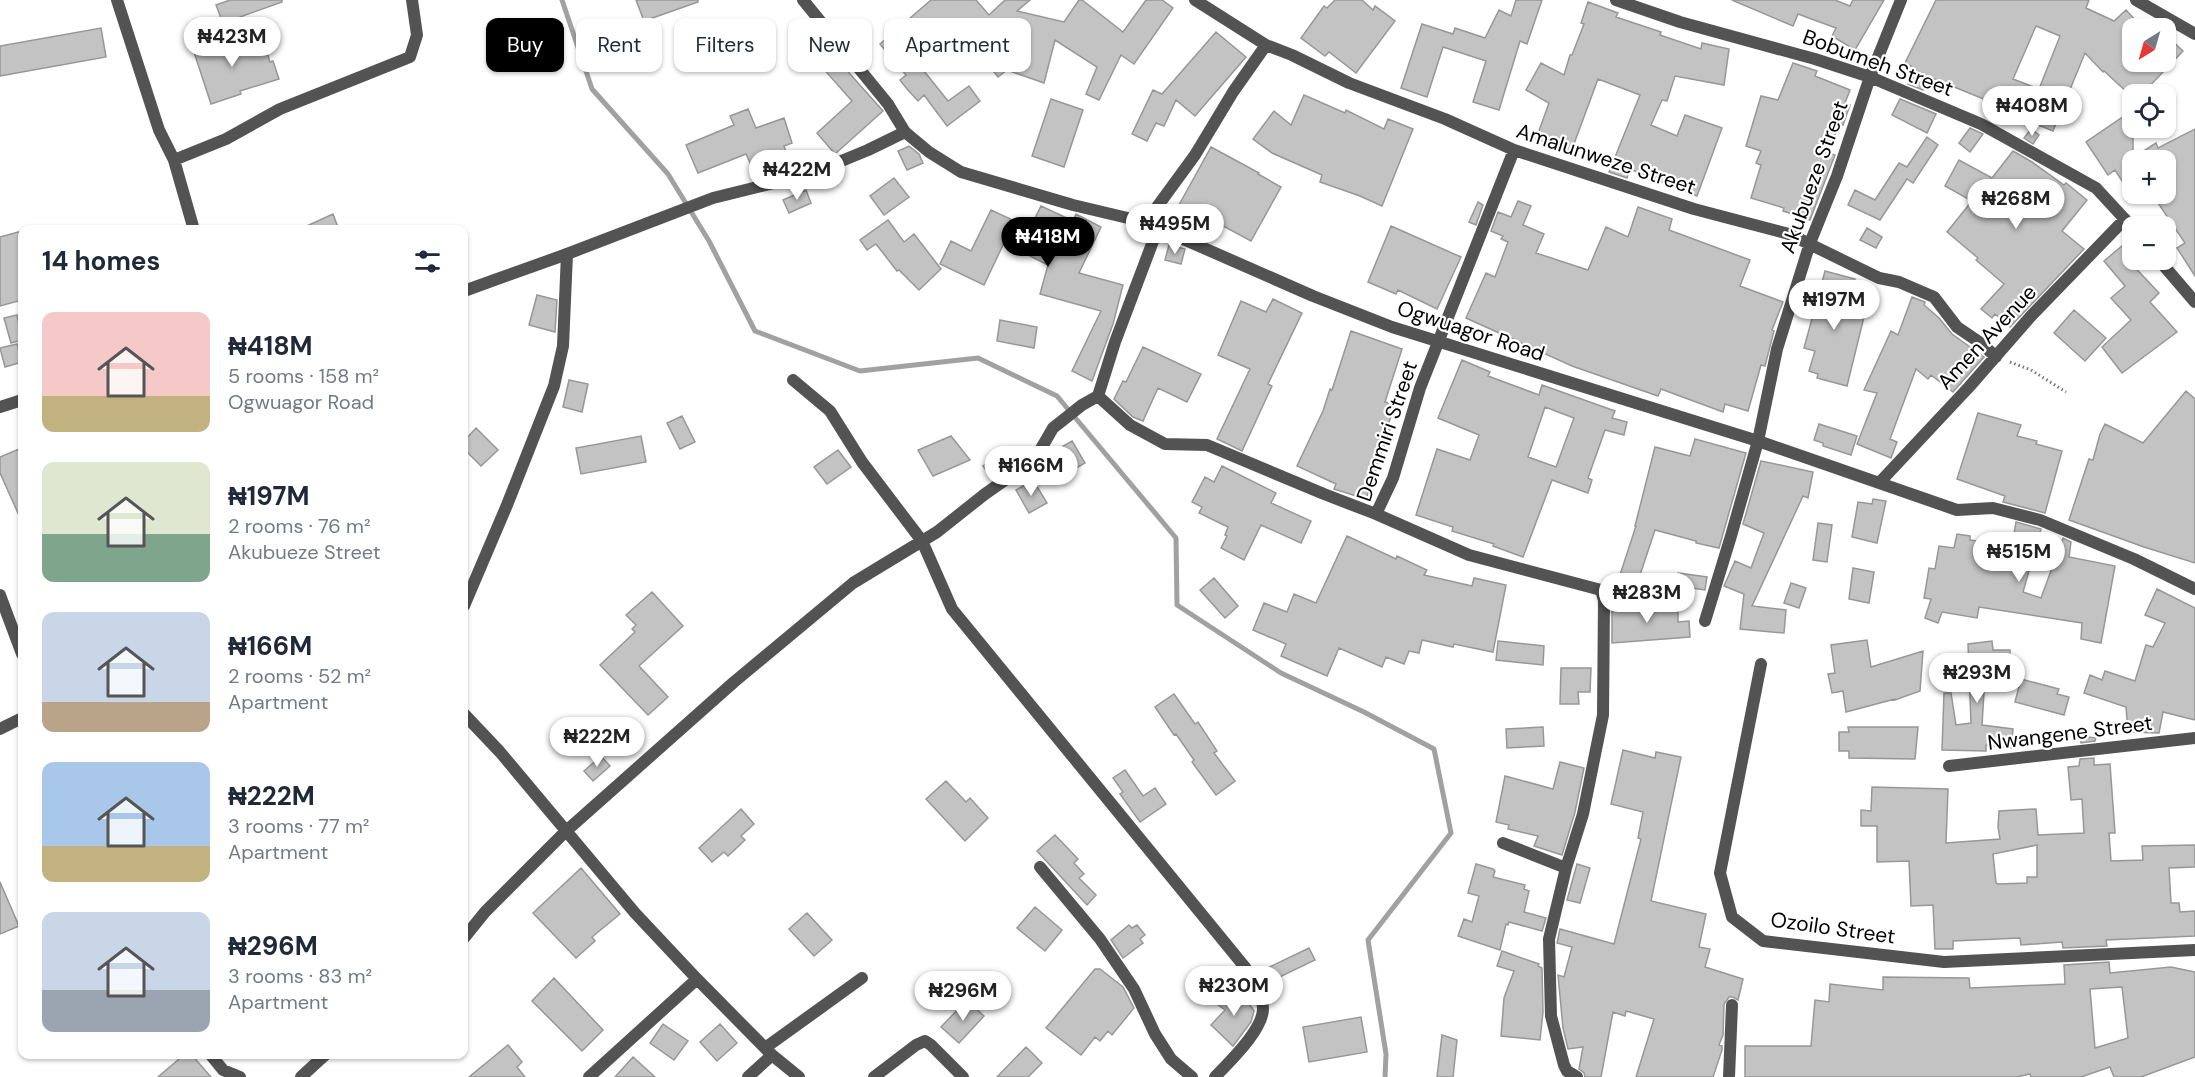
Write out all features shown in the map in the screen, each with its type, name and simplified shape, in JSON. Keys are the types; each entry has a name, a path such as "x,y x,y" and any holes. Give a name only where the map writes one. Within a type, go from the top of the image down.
{"street":[{"path":"117,0 152,112 174,160 193,225"},
{"path":"174,160 226,139 280,109 410,57 417,35 412,0"},
{"name":"Ogwuagor Road","path":"803,0 888,104 905,132 929,152 961,172 1073,205 1146,222 1355,313 1438,343 1758,441 1957,510 1993,508 2040,520 2134,559 2195,589"},
{"name":"Amalunweze Street","path":"1196,0 1266,45 1349,83 1445,119 1514,150 1694,209 1789,234 1879,278 1899,282 1934,297 1957,327 1996,357"},
{"name":"Bobumeh Street","path":"1616,0 1680,22 1815,59 1870,77 1981,124 2096,188 2122,216"},
{"name":"Akubueze Street","path":"1705,621 1758,441 1777,350 1810,243 1837,176 1870,77 1901,0"},
{"path":"2136,0 2195,34"},
{"path":"1146,222 1195,155 1233,92 1266,45"},
{"path":"468,290 713,198 810,174 905,132"},
{"name":"Demmiri Street","path":"1514,150 1420,388 1393,478 1376,513 1469,555 1601,590 1604,600 1603,715 1583,814 1566,868"},
{"path":"468,933 565,832 734,682 844,590 922,542 1035,459 1053,428 1082,405 1098,396 1115,342 1158,228"},
{"name":"Amen Avenue","path":"1880,482 2031,316 2122,231"},
{"path":"468,597 554,386 563,346 567,254"},
{"path":"2168,270 2195,302"},
{"path":"793,380 830,411 862,462 922,542 952,609 1255,982 1261,997 1262,1018 1255,1031 1215,1077"},
{"path":"1098,396 1130,425 1165,444 1207,445 1376,513"},
{"path":"0,406 18,401"},
{"path":"0,595 18,643"},
{"name":"Ozoilo Street","path":"1761,664 1720,873 1732,917 1762,941 1944,962 2195,950"},
{"path":"468,718 500,752 565,832 696,979 768,1052 799,1077"},
{"path":"0,729 18,719"},
{"name":"Nwangene Street","path":"1949,766 2195,738"},
{"path":"1503,843 1566,868 1549,939 1551,1016 1564,1065 1567,1071 1577,1077"},
{"path":"1040,867 1100,939 1134,989 1155,1034 1171,1059 1192,1077"},
{"path":"748,1077 768,1052 862,978"},
{"path":"589,1077 696,979"},
{"path":"1729,1077 1732,1005"},
{"path":"874,1077 916,1045 925,1041 932,1045 963,1077"},
{"path":"214,1059 223,1070 240,1077"},
{"path":"301,1077 321,1059"}],"path":[{"path":"1996,357 2031,370 2066,392"}],"building":[{"path":"230,0 282,0 282,2 223,23 216,5"},
{"path":"636,0 698,0 698,2 653,18 643,18"},
{"path":"931,0 976,0 989,15 1005,0 1030,0 1017,11 1064,22 1079,0 1082,0 1123,32 1146,0 1162,0 1173,8 1134,64 1121,55 1099,100 1086,94 1097,67 1055,40 1044,83 1013,72 1031,72 1031,18 910,18"},
{"path":"1335,0 1362,0 1373,10 1375,6 1395,21 1356,73 1329,52 1325,56 1301,38 1324,6 1327,8"},
{"path":"1516,0 1542,0 1527,44 1520,41 1499,110 1473,102 1486,61 1443,47 1427,97 1401,88 1422,24 1453,34 1455,28 1485,38 1499,10 1511,16"},
{"path":"1732,0 1835,0 1850,6 1853,0 1884,0 1855,50 1832,36 1836,28 1798,14 1793,26"},
{"path":"1936,0 2089,0 2086,8 2114,21 2126,10 2134,18 2122,18 2122,72 2163,72 2152,84 2122,84 2122,88 2085,53 2053,131 2026,120 2028,117 1915,71 1916,69 1905,63","holes":["2036,26 2060,36 2039,89 2013,79"]},
{"path":"1588,2 1618,13 1616,17 1661,32 1660,35 1701,49 1702,43 1729,49 1724,85 1675,76 1667,101 1662,100 1651,125 1677,136 1685,115 1722,128 1697,196 1630,169 1627,178 1609,172 1640,95 1598,79 1571,152 1536,139 1549,103 1526,90 1541,63 1564,75 1584,24 1581,23"},
{"path":"101,28 106,57 0,76 0,46"},
{"path":"1216,32 1246,57 1195,116 1176,100 1164,126 1156,123 1147,141 1132,134 1153,90 1162,94"},
{"path":"222,33 228,54 264,43 279,79 240,91 241,94 211,104 191,43"},
{"path":"2176,44 2183,51 2176,58"},
{"path":"1793,63 1817,71 1815,76 1850,90 1845,103 1850,105 1843,125 1839,124 1828,153 1835,155 1810,220 1783,211 1784,208 1751,198 1761,165 1756,163 1761,151 1746,146 1761,96 1778,100"},
{"path":"826,72 848,72 883,111 835,154 817,133 852,101"},
{"path":"903,72 925,72 948,101 969,86 980,101 947,126 924,95 918,101 907,89 900,80 906,75"},
{"path":"994,72 1004,72 998,77"},
{"path":"1912,77 1925,86 1923,90 1908,84"},
{"path":"1304,95 1345,113 1346,110 1384,129 1388,119 1413,129 1382,206 1320,182 1322,175 1272,153 1253,139 1274,111 1291,125"},
{"path":"1051,99 1083,110 1064,167 1032,156"},
{"path":"1900,99 1936,114 1927,133 1892,115"},
{"path":"748,109 756,128 784,118 792,143 784,146 787,155 753,169 746,154 698,173 686,145 734,125 730,116"},
{"path":"2122,117 2122,138 2133,138 2133,150 2122,150 2122,181 2115,170 2108,175 2086,142"},
{"path":"1970,128 1983,134 1970,152 1959,143"},
{"path":"2031,129 2039,135 2033,144 2024,138"},
{"path":"2195,129 2195,276 2177,248 2185,243 2176,230 2176,216 2167,216 2159,204 2176,204 2176,150 2145,150 2156,143 2158,148"},
{"path":"1927,137 1938,145 1913,183 1907,179 1880,220 1848,205 1855,190 1875,200 1899,163 1907,167"},
{"path":"909,146 919,154 923,163 907,170 898,151"},
{"path":"1211,147 1281,187 1251,241 1179,205"},
{"path":"2013,151 2064,185 2066,183 2087,200 2062,231 2084,249 2010,327 1995,314 1992,318 1981,309 2004,284 1947,232 1972,201 1945,186 1959,160 1992,178"},
{"path":"894,178 909,197 884,215 870,196"},
{"path":"806,190 811,203 789,213 783,200"},
{"path":"1518,201 1531,206 1523,225 1544,234 1536,253 1588,270 1606,227 1628,237 1638,207 1672,219 1669,230 1750,260 1740,286 1783,302 1772,330 1774,331 1765,366 1761,365 1748,411 1725,404 1723,412 1661,389 1658,396 1572,366 1466,318 1486,273 1495,277 1508,242 1501,239 1503,236 1491,231 1498,212 1511,217"},
{"path":"1478,202 1483,205 1476,225 1469,222"},
{"path":"1041,206 1073,221 1076,214 1101,227 1079,273 1123,285 1113,324 1092,381 1072,371 1101,311 1040,294 1048,265 1004,243 984,285 940,264 951,241 971,251 991,210 1030,228"},
{"path":"333,214 337,225 309,225"},
{"path":"888,220 904,242 914,234 941,269 919,290 899,270 897,271 876,244 867,250 860,240"},
{"path":"1391,226 1461,257 1437,309 1398,290 1396,294 1368,282"},
{"path":"1867,228 1882,237 1876,248 1860,240"},
{"path":"18,232 18,301 0,306 0,237"},
{"path":"1169,245 1185,249 1181,264 1165,260"},
{"path":"2122,246 2122,270 2137,270 2159,293 2150,302 2177,332 2122,373 2102,347 2131,320 2111,298 2125,286 2104,261"},
{"path":"1825,271 1855,279 1846,313 1864,317 1847,386 1817,378 1818,374 1809,371 1815,351 1804,348"},
{"path":"537,295 557,300 555,332 529,325"},
{"path":"1912,297 1925,302 1924,305 1952,334 1984,357 1953,392 1931,375 1928,379 1916,369 1890,439 1897,442 1891,458 1857,444 1877,393 1864,390 1891,331 1898,335"},
{"path":"1273,299 1302,313 1268,384 1272,386 1242,451 1217,439 1250,369 1218,355 1241,301 1266,312"},
{"path":"2074,310 2106,338 2085,361 2054,333"},
{"path":"17,315 18,341 11,343 4,318"},
{"path":"1000,320 1037,327 1034,348 997,341"},
{"path":"1351,331 1402,349 1385,402 1395,405 1387,428 1390,429 1366,499 1334,489 1336,484 1297,466 1323,411 1330,389 1332,390"},
{"path":"17,344 18,363 5,367 0,348"},
{"path":"1143,347 1201,374 1187,402 1158,388 1143,421 1133,417 1114,399 1123,381 1126,382"},
{"path":"1462,360 1490,372 1488,376 1539,395 1542,385 1615,411 1612,418 1627,422 1624,435 1605,430 1588,478 1592,480 1588,493 1552,480 1523,557 1493,546 1494,544 1452,531 1453,527 1416,515 1437,449 1470,460 1479,435 1438,418","holes":["1545,407 1574,418 1556,467 1528,457"]},
{"path":"569,380 588,384 582,412 563,407"},
{"path":"2186,391 2195,399 2195,563 2069,520 2089,459 2093,460 2105,424 2143,443"},
{"path":"1978,413 2021,425 2017,436 2062,451 2045,513 2003,502 2005,496 1957,479"},
{"path":"682,416 695,442 680,449 667,423"},
{"path":"1819,424 1857,436 1851,455 1823,446 1823,443 1814,440"},
{"path":"476,428 498,450 481,466 468,453 468,437"},
{"path":"641,436 646,462 581,474 576,448"},
{"path":"951,436 970,460 933,476 918,450"},
{"path":"1695,439 1746,453 1719,548 1655,530 1636,587 1618,581 1636,526 1655,447 1690,456"},
{"path":"1072,441 1085,463 1071,471 1058,449"},
{"path":"18,449 18,513 0,473 0,457"},
{"path":"838,450 851,467 827,484 814,467"},
{"path":"998,456 1006,469 992,479 983,466"},
{"path":"1761,461 1813,472 1808,498 1803,496 1752,606 1786,610 1784,633 1740,629 1744,594 1724,586 1735,561 1751,568 1764,533 1743,524"},
{"path":"1222,466 1276,493 1271,503 1311,521 1301,543 1261,525 1244,560 1221,548 1227,536 1225,535 1228,527 1199,513 1202,507 1192,502 1205,477 1214,482"},
{"path":"1033,480 1047,503 1029,513 1016,490"},
{"path":"1873,499 1886,501 1877,543 1852,537 1858,502 1872,504"},
{"path":"2016,522 2041,529 2023,592 2041,598 2063,538 2071,542 2069,557 2115,566 2101,643 2081,639 2082,623 1979,607 1977,618 1942,612 1938,623 1925,618 1931,599 1924,598 1929,568 1935,569 1939,546 1954,548 1957,534 1970,536 1970,540 2012,546"},
{"path":"1818,523 1832,525 1827,562 1813,560"},
{"path":"1347,536 1396,559 1397,556 1427,570 1424,575 1472,586 1474,578 1506,585 1493,652 1422,640 1419,653 1409,651 1404,664 1386,657 1382,667 1339,648 1327,676 1281,656 1286,644 1253,630 1264,603 1287,612 1294,594 1316,603"},
{"path":"1853,568 1874,572 1869,603 1849,599"},
{"path":"1678,573 1707,577 1705,590 1676,586"},
{"path":"1214,578 1238,606 1225,618 1200,590"},
{"path":"1791,583 1806,588 1799,608 1784,603"},
{"path":"2157,589 2195,608 2195,720 2163,712 2159,733 2128,732 2126,707 2084,693 2090,675 2102,680 2105,671 2135,681 2146,645 2153,647 2165,623 2145,615"},
{"path":"652,592 683,626 639,666 668,697 648,715 600,665 635,632 632,629 636,625 626,615"},
{"path":"1612,605 1678,607 1678,622 1689,621 1690,637 1612,643"},
{"path":"1867,640 1871,667 1923,651 1920,691 1895,700 1846,712 1843,691 1832,693 1828,674 1835,673 1831,645"},
{"path":"1498,641 1544,646 1543,665 1496,660"},
{"path":"1992,641 1993,650 2010,650 2010,677 1985,676 1982,725 2013,729 2011,748 1986,745 1986,751 1942,750 1944,693 1951,693 1956,725 1971,723 1968,644"},
{"path":"1561,668 1591,668 1590,692 1578,692 1579,704 1560,704"},
{"path":"2021,679 2059,689 2057,694 2069,697 2064,715 2015,702"},
{"path":"1174,694 1195,724 1198,722 1217,751 1214,753 1235,781 1216,795 1192,762 1194,760 1176,734 1174,735 1155,707"},
{"path":"1543,727 1544,746 1507,748 1506,729"},
{"path":"1848,727 1918,727 1915,759 1849,758 1849,751 1839,751 1839,732 1849,732"},
{"path":"2081,736 2096,738 2095,741 2081,743"},
{"path":"1623,750 1655,758 1656,752 1681,757 1651,901 1706,914 1699,947 1710,949 1705,967 1743,979 1738,1000 1729,997 1724,1004 1723,1035 1719,1045 1722,1046 1722,1050 1713,1077 1636,1077 1654,1019 1626,1011 1625,1016 1613,1012 1601,1077 1585,1077 1579,1069 1583,1047 1568,1049 1563,1028 1558,975 1564,977 1572,947 1557,943 1560,929 1614,944 1641,839 1638,838 1643,812 1611,804"},
{"path":"601,756 610,766 593,781 584,771"},
{"path":"2094,758 2094,765 2110,764 2115,833 2109,833 2111,861 2143,860 2142,846 2195,845 2195,867 2169,868 2171,903 2179,903 2180,912 2195,911 2195,936 2106,940 2107,946 2063,948 2062,942 2021,945 2020,938 1953,941 1953,949 1935,949 1933,905 1911,906 1909,861 1877,862 1877,826 1861,826 1861,810 1871,811 1872,787 1948,789 1946,843 2000,839 1999,811 2036,809 2038,835 2084,833 2082,799 2071,800 2068,767 2079,766 2080,759","holes":["2037,845 2037,877 2027,877 2027,883 1996,883 1993,854"]},
{"path":"1560,762 1584,768 1575,812 1562,855 1534,846 1538,836 1508,829 1509,825 1496,822 1505,776 1553,789"},
{"path":"1125,770 1143,796 1155,788 1166,804 1140,822 1120,794 1123,792 1113,778"},
{"path":"946,781 966,802 970,798 988,818 965,841 926,799"},
{"path":"741,809 754,824 741,836 745,840 728,856 724,852 712,862 699,848"},
{"path":"1055,835 1078,859 1074,863 1084,874 1079,878 1096,895 1087,905 1037,851"},
{"path":"1476,864 1493,869 1495,871 1493,877 1525,885 1524,889 1529,891 1524,912 1546,918 1542,931 1509,922 1508,925 1506,924 1500,950 1458,936 1464,919 1472,922 1479,896 1468,893"},
{"path":"1577,864 1590,868 1580,903 1567,900"},
{"path":"581,868 620,914 592,937 595,941 576,958 533,913"},
{"path":"0,882 18,926 0,934"},
{"path":"1035,907 1062,930 1045,951 1017,928"},
{"path":"807,913 832,940 814,956 789,929"},
{"path":"1129,925 1132,928 1137,925 1145,935 1140,939 1143,943 1123,958 1111,940"},
{"path":"1309,948 1315,960 1265,984 1259,972"},
{"path":"1502,951 1539,964 1538,966 1542,968 1543,1012 1540,1040 1501,1036 1504,998 1514,971 1497,966"},
{"path":"2109,962 2110,973 2171,967 2195,972 2195,1057 2141,1077 2114,1077 2110,1067 2081,1077 2031,1077 2030,1074 2017,1077 1745,1077 1745,1046 1811,1046 1815,1000 1829,1002 1830,984 1883,990 1883,977 1969,978 1970,988 2065,984 2064,965","holes":["2122,987 2128,1038 2095,1048 2090,989"]},
{"path":"1095,969 1100,969 1123,987 1134,1008 1112,1035 1108,1031 1100,1041 1095,1037 1081,1055 1046,1028"},
{"path":"554,978 603,1030 582,1051 532,1001"},
{"path":"1239,989 1254,1011 1251,1022 1233,1046 1211,1025 1225,1010 1217,1004"},
{"path":"967,1000 984,1016 959,1043 941,1027"},
{"path":"1361,1017 1367,1052 1309,1062 1303,1027"},
{"path":"663,1024 688,1041 674,1060 650,1043"},
{"path":"720,1024 737,1043 717,1061 700,1042"},
{"path":"1442,1035 1457,1040 1453,1077 1437,1077"},
{"path":"508,1045 522,1062 517,1067 525,1077 469,1077"},
{"path":"1026,1047 1042,1063 1028,1077 997,1077"},
{"path":"633,1057 655,1077 615,1077"},
{"path":"179,1059 195,1059 211,1077 158,1077"}],"waterway":[{"path":"562,0 592,89 668,174 709,241 755,331 860,371 978,358 1057,396 1176,538 1177,605 1281,673 1364,712 1434,749 1451,833 1368,940 1386,1054 1385,1077"}]}
